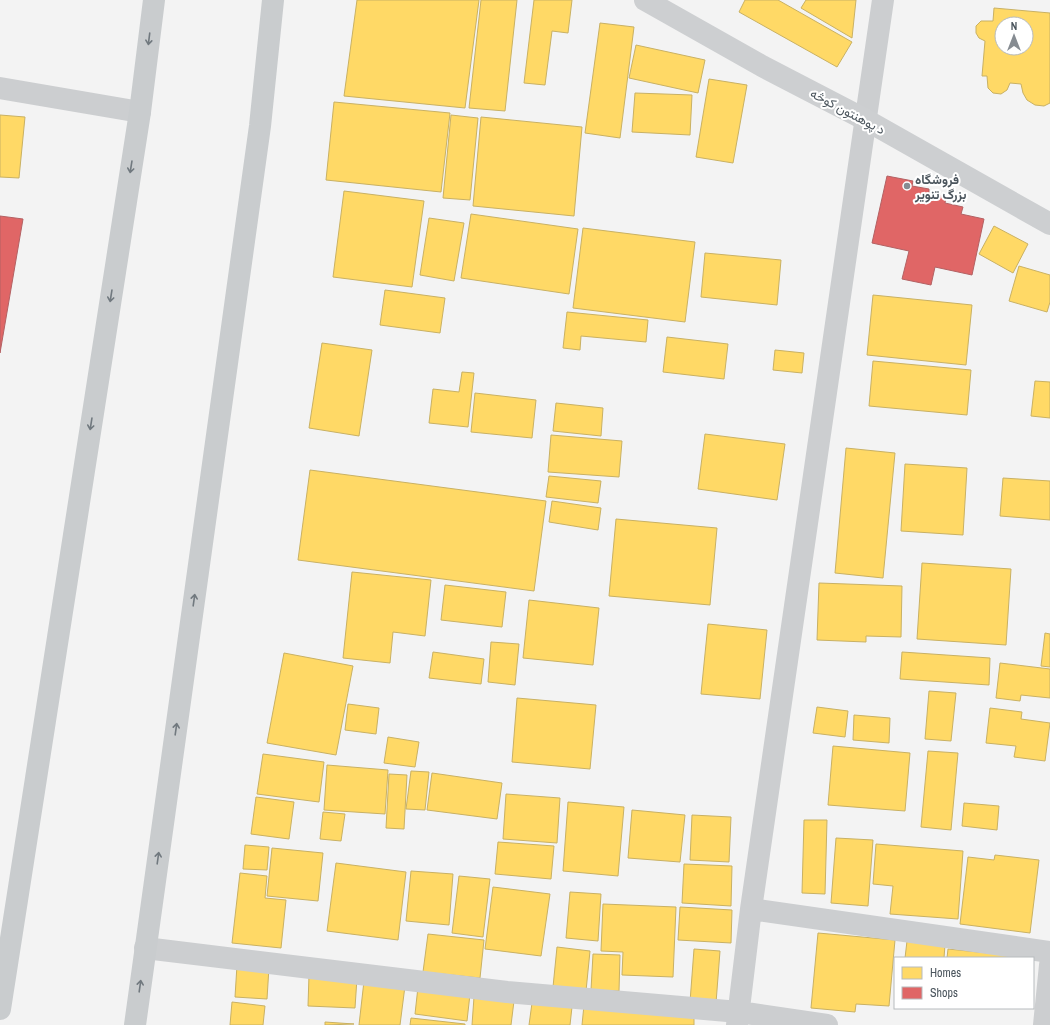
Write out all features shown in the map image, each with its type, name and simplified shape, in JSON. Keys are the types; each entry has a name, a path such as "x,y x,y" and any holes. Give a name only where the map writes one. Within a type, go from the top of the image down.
{"main road":[{"path":"0,1009 140,112 154,0"},
{"path":"135,1025 260,126 273,0"}],"street":[{"name":"د پوهنتون کوڅه","path":"645,0 762,66 866,120 1050,224"},
{"path":"738,1018 751,909 883,0"},
{"path":"0,88 140,112"},
{"path":"751,909 1050,952"},
{"path":"145,948 507,992 738,1018 828,1025"},
{"path":"1044,1025 1050,965"}],"building: Homes":[{"path":"357,0 479,0 465,108 344,96"},
{"path":"481,0 517,0 505,111 469,108"},
{"path":"534,0 572,0 568,33 552,31 545,85 524,83"},
{"path":"745,0 778,0 852,42 837,67 739,12"},
{"path":"806,0 856,0 852,38 801,8"},
{"path":"994,8 1050,13 1050,103 1044,106 1035,105 1027,100 1023,93 1021,84 1010,83 1007,90 1001,94 993,93 988,88 987,76 982,76 985,41 979,38 976,33 976,26 981,21 993,21"},
{"path":"600,23 634,27 620,138 585,133"},
{"path":"636,45 705,60 698,93 629,78"},
{"path":"709,79 747,85 733,163 696,157"},
{"path":"635,93 692,95 690,135 632,132"},
{"path":"334,102 450,113 441,192 326,180"},
{"path":"0,115 25,117 19,178 0,177"},
{"path":"451,115 478,118 470,200 443,198"},
{"path":"481,117 582,127 574,216 473,206"},
{"path":"344,191 424,201 412,287 333,277"},
{"path":"471,214 578,229 569,294 461,278"},
{"path":"429,218 464,223 454,281 420,275"},
{"path":"994,226 1028,244 1013,273 979,254"},
{"path":"583,228 695,242 685,322 573,308"},
{"path":"705,253 781,260 777,305 701,297"},
{"path":"1019,266 1050,275 1050,302 1047,312 1009,301"},
{"path":"385,290 445,298 440,333 380,325"},
{"path":"873,295 972,305 966,365 867,355"},
{"path":"567,312 648,320 646,342 581,336 580,350 563,348"},
{"path":"667,337 728,344 724,379 663,372"},
{"path":"322,343 372,350 359,436 309,428"},
{"path":"775,350 804,353 802,373 773,370"},
{"path":"873,361 971,370 967,415 869,406"},
{"path":"462,372 474,373 468,427 429,423 433,389 459,392"},
{"path":"1035,381 1050,382 1050,418 1031,416"},
{"path":"475,393 536,400 532,438 471,432"},
{"path":"556,403 603,408 601,436 553,431"},
{"path":"705,434 785,444 777,500 698,489"},
{"path":"551,435 622,441 619,477 548,472"},
{"path":"846,448 895,453 883,578 835,573"},
{"path":"905,464 967,468 963,535 901,531"},
{"path":"310,470 546,501 534,591 298,560"},
{"path":"549,476 601,481 598,503 546,497"},
{"path":"1003,478 1050,481 1050,520 1000,516"},
{"path":"552,501 601,508 598,530 549,522"},
{"path":"616,519 717,528 710,605 609,596"},
{"path":"922,563 1011,569 1006,645 917,639"},
{"path":"352,572 431,580 425,636 393,632 390,663 343,658"},
{"path":"819,583 902,586 901,637 866,636 866,642 817,640"},
{"path":"445,585 506,592 502,627 441,620"},
{"path":"529,600 599,608 593,665 523,658"},
{"path":"708,624 767,630 760,699 701,694"},
{"path":"1045,633 1050,634 1050,667 1041,666"},
{"path":"491,642 519,644 515,685 488,682"},
{"path":"433,652 484,659 481,684 429,678"},
{"path":"902,652 990,658 989,685 900,679"},
{"path":"284,653 353,666 336,755 267,743"},
{"path":"1000,663 1050,669 1050,698 1021,695 1020,701 996,698"},
{"path":"929,691 956,693 951,741 925,739"},
{"path":"517,698 596,705 590,769 512,762"},
{"path":"348,704 379,708 376,734 345,730"},
{"path":"817,707 848,711 845,737 813,733"},
{"path":"990,708 1022,712 1021,719 1050,723 1045,761 1014,757 1016,746 986,743"},
{"path":"854,715 890,718 889,743 853,740"},
{"path":"388,737 419,742 415,767 384,763"},
{"path":"833,746 910,753 905,811 828,805"},
{"path":"928,751 958,753 951,830 921,827"},
{"path":"263,754 324,762 319,802 257,794"},
{"path":"327,765 388,770 385,814 324,810"},
{"path":"411,771 429,772 425,810 406,809"},
{"path":"432,773 502,783 497,819 427,810"},
{"path":"389,774 407,775 404,829 386,828"},
{"path":"506,794 560,798 557,843 503,839"},
{"path":"256,797 294,802 289,839 251,834"},
{"path":"568,802 624,807 618,876 563,871"},
{"path":"964,803 999,806 997,830 962,826"},
{"path":"632,810 685,815 680,862 628,858"},
{"path":"323,812 345,814 341,841 320,839"},
{"path":"692,815 731,817 729,862 690,860"},
{"path":"804,820 827,820 825,894 802,893"},
{"path":"836,838 873,840 868,906 831,903"},
{"path":"498,842 554,846 551,879 495,874"},
{"path":"876,844 963,851 958,919 890,914 893,886 873,884"},
{"path":"245,845 269,847 267,870 243,869"},
{"path":"272,848 323,853 318,901 267,896"},
{"path":"995,855 1039,860 1030,933 960,924 968,857 994,860"},
{"path":"336,863 406,872 398,940 327,931"},
{"path":"684,864 732,866 731,906 682,903"},
{"path":"411,871 453,874 449,925 406,921"},
{"path":"240,873 267,876 265,898 286,900 281,948 232,943"},
{"path":"459,876 490,879 483,937 452,933"},
{"path":"493,887 550,894 541,956 485,949"},
{"path":"570,892 601,894 598,941 566,938"},
{"path":"603,904 676,907 673,977 622,975 623,952 601,951"},
{"path":"680,907 732,910 731,943 678,940"},
{"path":"818,933 895,940 889,1006 856,1004 855,1012 811,1008"},
{"path":"428,934 484,940 480,978 423,972"},
{"path":"907,941 945,945 944,957 905,957"},
{"path":"557,947 590,951 586,991 553,987"},
{"path":"694,949 720,951 716,1003 690,1002"},
{"path":"948,949 1018,956 1018,957 947,957"},
{"path":"593,954 620,955 619,991 591,990"},
{"path":"237,965 269,967 267,999 235,997"},
{"path":"309,975 357,978 355,1008 308,1006"},
{"path":"364,981 405,986 400,1025 359,1025"},
{"path":"418,987 470,994 467,1021 415,1014"},
{"path":"474,997 514,1001 511,1025 472,1025"},
{"path":"232,1002 265,1006 263,1025 230,1025"},
{"path":"532,1003 572,1007 570,1025 529,1025"},
{"path":"584,1005 694,1017 694,1025 582,1025"},
{"path":"411,1018 465,1024 465,1025 410,1025"},
{"path":"325,1022 354,1024 325,1025"}],"building: Shops":[{"path":"887,176 913,181 912,186 929,189 929,193 946,197 945,203 963,207 961,214 984,219 972,275 935,267 931,285 902,279 909,251 872,243"},
{"path":"0,216 23,219 0,353"}],"place":[{"name":"فروشگاه بزرگ تنویر","path":"907,186"}]}
